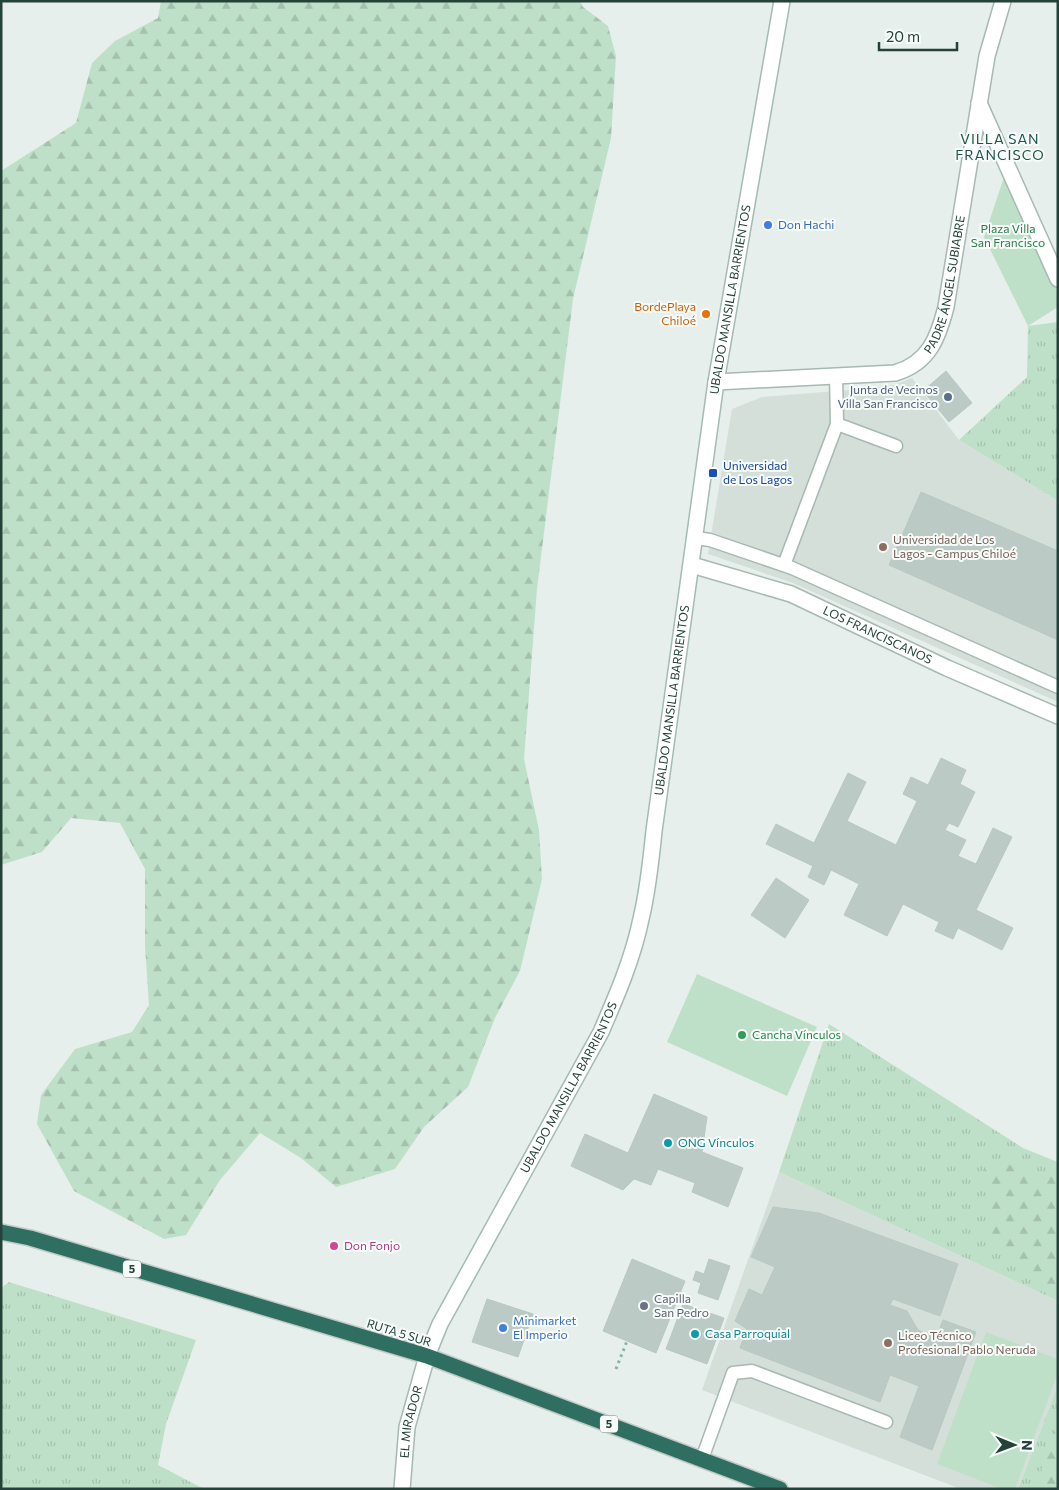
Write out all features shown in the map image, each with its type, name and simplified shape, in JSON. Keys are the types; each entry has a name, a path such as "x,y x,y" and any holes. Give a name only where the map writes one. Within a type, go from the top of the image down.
{"highway":[{"name":"RUTA 5 SUR","path":"1,1232 30,1238 426,1356 780,1489"}],"street":[{"name":"UBALDO MANSILLA BARRIENTOS","path":"426,1356 440,1324 584,1064 616,998 629,964 641,920 650,876 654,831 716,382 782,1"},
{"name":"PADRE ÁNGEL SUBIABRE","path":"716,382 895,373 906,370 928,351 939,333 946,307 987,56 1003,1"},
{"path":"979,103 1058,279"},
{"name":"LOS FRANCISCANOS","path":"692,565 791,594 947,668 1058,716"},
{"name":"EL MIRADOR","path":"402,1489 407,1427 426,1356"}],"lane":[{"path":"784,565 837,424 836,376"},
{"path":"837,424 896,446"},
{"path":"695,538 710,540 784,565 1058,687"},
{"path":"702,1459 733,1373 752,1371 886,1422"}],"path":[{"path":"616,1369 627,1341"}],"shaded area":[{"name":"Universidad de Los Lagos - Campus Chiloé","path":"912,378 959,440 1058,501 1058,702 793,583 708,554 732,409 762,397 873,388 894,385"},
{"name":"Liceo Técnico Profesional Pablo Neruda","path":"779,1172 1058,1301 1058,1385 1018,1489 961,1489 702,1390"}],"green space":[{"path":"161,1 580,1 583,7 608,26 616,56 611,138 573,299 537,589 524,759 539,830 542,879 520,971 495,1018 468,1087 424,1127 395,1169 336,1187 301,1158 260,1133 220,1180 186,1235 164,1239 74,1191 37,1124 41,1095 75,1049 132,1032 149,1005 145,946 145,869 120,823 71,818 42,852 1,865 1,171 76,123 92,63 115,41 158,18"},
{"name":"Plaza Villa San Francisco","path":"1004,177 1058,292 1058,307 1028,326 984,237"},
{"path":"1058,322 1058,501 959,440 1027,377 1028,326"},
{"name":"Cancha Vínculos","path":"697,974 817,1027 787,1096 667,1042"},
{"path":"829,1024 1023,1148 1058,1162 1058,1301 779,1172"},
{"path":"984,1158 1058,1178 1058,1291 991,1246"},
{"path":"9,1282 196,1340 166,1424 158,1465 204,1489 1,1489 1,1288"},
{"path":"986,1332 1058,1359 1058,1373 1015,1489 1002,1489 937,1464"},
{"path":"1058,1385 1058,1489 1018,1489"},
{"path":"1058,1419 1058,1489 1035,1489"}],"building":[{"name":"Junta de Vecinos Villa San Francisco","path":"946,371 972,403 949,422 923,391"},
{"path":"921,492 1058,551 1058,640 889,565"},
{"path":"941,758 966,770 960,784 975,792 958,827 949,823 945,830 966,840 958,856 976,864 993,828 1012,837 976,910 1013,928 1002,950 958,928 953,939 935,931 939,922 903,904 887,936 844,915 859,884 831,870 824,885 808,877 813,866 766,844 776,824 814,843 848,773 866,782 847,821 896,845 917,801 903,794 911,777 928,785"},
{"path":"776,878 809,900 785,938 751,915"},
{"name":"ONG Vínculos","path":"654,1094 707,1117 702,1152 743,1168 728,1207 692,1192 695,1183 658,1169 651,1185 634,1179 623,1190 571,1166 585,1134 628,1153"},
{"path":"773,1207 819,1213 958,1264 940,1316 893,1299 890,1305 907,1311 918,1330 936,1338 943,1320 976,1332 932,1450 900,1437 919,1386 890,1375 880,1402 740,1348 747,1329 735,1321 749,1289 762,1295 775,1267 751,1257"},
{"name":"Capilla San Pedro","path":"632,1259 685,1281 656,1353 603,1331"},
{"path":"709,1259 730,1266 718,1300 698,1293 701,1283 693,1280 696,1271 704,1274"},
{"name":"Minimarket El Imperio","path":"487,1299 533,1314 518,1357 472,1342"},
{"name":"Casa Parroquial","path":"683,1304 724,1318 707,1364 666,1349"}],"place":[{"name":"Don Hachi","path":"768,225"},
{"name":"BordePlaya Chiloé","path":"706,314"},
{"name":"Junta de Vecinos Villa San Francisco","path":"948,397"},
{"name":"Universidad de Los Lagos","path":"713,473"},
{"name":"Universidad de Los Lagos - Campus Chiloé","path":"883,547"},
{"name":"Cancha Vínculos","path":"742,1035"},
{"name":"ONG Vínculos","path":"668,1143"},
{"name":"Don Fonjo","path":"334,1246"},
{"name":"Capilla San Pedro","path":"644,1306"},
{"name":"Minimarket El Imperio","path":"503,1328"},
{"name":"Casa Parroquial","path":"695,1334"},
{"name":"Liceo Técnico Profesional Pablo Neruda","path":"888,1343"}],"district":[{"name":"VILLA SAN FRANCISCO","path":"1000,148"}]}
